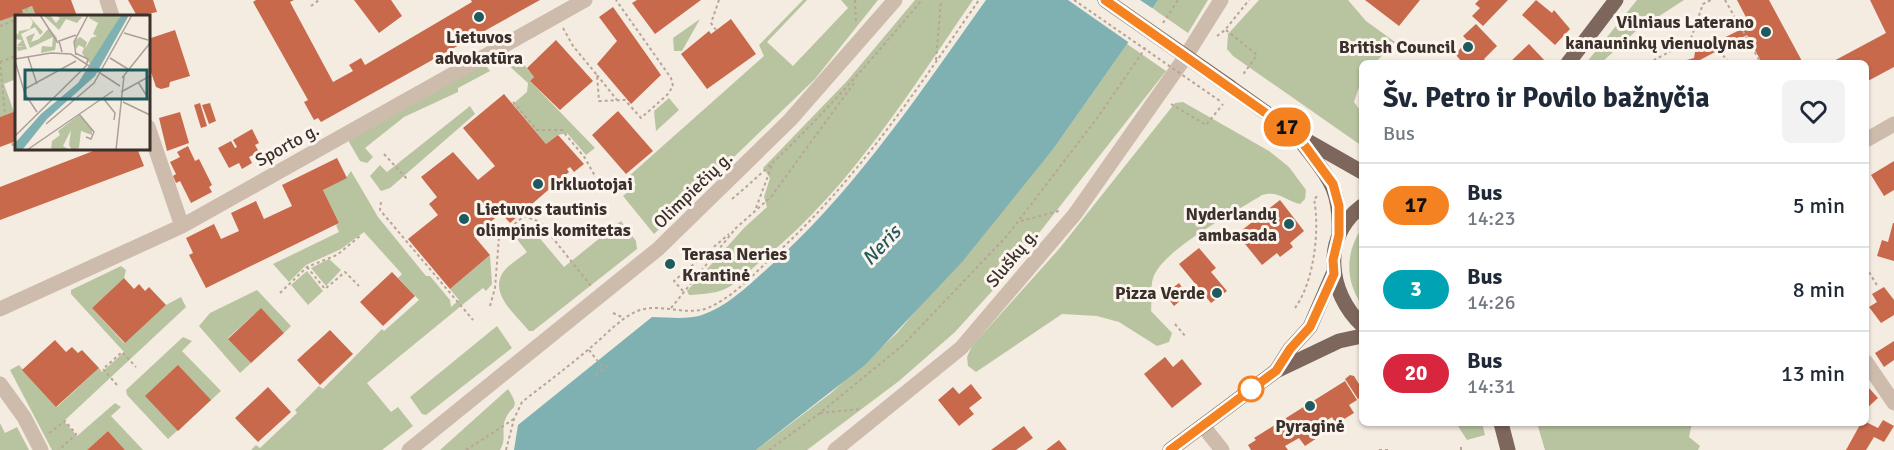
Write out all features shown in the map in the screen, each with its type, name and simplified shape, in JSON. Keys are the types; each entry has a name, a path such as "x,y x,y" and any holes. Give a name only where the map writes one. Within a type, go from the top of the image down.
{"main road":[{"path":"1105,0 1297,135 1359,170"},
{"path":"1570,60 1616,0"},
{"path":"1297,135 1336,192 1339,235"},
{"path":"1359,209 1348,220 1339,235 1333,260 1334,274 1343,303 1359,322"},
{"path":"1276,371 1290,349 1310,327 1334,274"},
{"path":"1170,450 1276,371 1339,341 1359,337"},
{"path":"1502,426 1508,450"}],"street":[{"path":"107,0 112,15"},
{"name":"Sporto g.","path":"0,309 182,226 340,139 364,122 557,18 585,0"},
{"name":"Olimpiečių g.","path":"408,450 658,249 790,120 895,0"},
{"name":"Sluškų g.","path":"835,450 961,348 1075,214 1184,59 1221,0"},
{"path":"1869,138 1894,124"},
{"path":"150,133 182,226"},
{"path":"1869,366 1894,403"},
{"path":"0,384 24,417 39,446"},
{"path":"1203,426 1222,450"}],"path":[{"path":"311,6 319,0"},
{"path":"597,75 599,101 625,100 641,118 669,94 673,86 671,78 616,0"},
{"path":"716,30 711,23 719,0"},
{"path":"683,291 674,281 771,197 859,76 922,0"},
{"path":"936,62 941,0"},
{"path":"507,450 514,419 522,402 626,318 648,309 671,308 696,312 711,307 734,291 802,231 841,189 936,62 979,0"},
{"path":"1074,0 1220,101"},
{"path":"1158,29 1178,0"},
{"path":"1242,76 1257,56 1225,30 1249,0"},
{"path":"1689,44 1703,4 1710,0"},
{"path":"1725,0 1759,60"},
{"path":"24,15 28,8"},
{"path":"557,18 573,46 617,100"},
{"path":"0,26 15,20"},
{"path":"769,450 820,413 903,345 1021,221 1152,39"},
{"path":"1654,60 1689,44 1710,43 1726,60"},
{"path":"5,115 0,62 15,56"},
{"path":"726,204 773,162 859,76"},
{"path":"1157,96 1206,125 1223,104"},
{"path":"513,102 537,130 562,130 585,158 595,176"},
{"path":"12,143 16,154"},
{"path":"384,154 408,180"},
{"path":"755,210 773,162"},
{"path":"1295,308 1304,296 1310,279 1317,213 1314,198"},
{"path":"381,202 380,210 473,320"},
{"path":"1021,221 1064,210 1075,214"},
{"path":"490,306 495,288 499,237 524,216 540,222 591,286"},
{"path":"488,225 499,237"},
{"path":"671,308 736,228"},
{"path":"279,293 307,267 337,255 360,236"},
{"path":"307,267 326,289 345,272 359,286"},
{"path":"1869,272 1878,288"},
{"path":"613,313 626,318"},
{"path":"1175,324 1186,337"},
{"path":"588,350 604,369"},
{"path":"117,385 103,369 122,352 136,367"},
{"path":"596,375 610,364"},
{"path":"820,413 868,408 876,418"},
{"path":"466,450 514,419"},
{"path":"39,446 65,421 76,434 59,450"},
{"path":"1461,444 1461,450"},
{"path":"1379,450 1390,450"}],"green space":[{"path":"803,0 807,0 767,42 793,66 848,8 841,0 878,0 815,79 654,234 623,196 636,185 629,176 764,56 759,45"},
{"path":"915,0 973,0 876,138 822,203 793,233 735,283 716,292 689,295 687,291 745,227 767,207 764,197 770,178 763,168 847,81"},
{"path":"1158,0 1208,0 1188,33 1152,8"},
{"path":"1259,0 1348,0 1366,21 1395,42 1378,60 1359,60 1359,87 1354,102 1359,109 1359,144 1233,56 1227,49 1228,34"},
{"path":"1637,0 1684,0 1636,31 1604,60 1588,60"},
{"path":"32,6 36,15 16,15 22,13 22,10"},
{"path":"15,16 15,79 4,84 14,112 0,117 0,21"},
{"path":"700,19 682,51 674,51 673,38"},
{"path":"1127,44 1166,71 1003,279 955,332 899,381 807,450 756,450 831,393 897,333 1054,148"},
{"path":"518,57 534,77 530,81 595,148 586,155 567,133 558,135 546,144 513,104 527,92 528,83 507,64"},
{"path":"484,63 490,71 458,88 458,92 404,117 365,148 373,157 367,163 360,161 349,142 350,138"},
{"path":"669,98 679,110 656,131 654,111"},
{"path":"1183,102 1269,151 1289,167 1306,190 1305,199 1300,204 1273,194 1262,195 1201,232 1171,255 1153,278 1151,290 1151,311 1172,333 1169,342 1157,346 1119,322 1097,316 1062,314 976,372 968,366 967,357 972,346 1059,249 1175,103"},
{"path":"470,106 475,114 390,188 381,191 370,176 380,165 387,172"},
{"path":"351,171 378,217 426,276 430,276 450,300 451,307 459,300 450,289 490,255 492,284 486,291 483,288 367,383 391,412 398,407 413,426 382,450 251,450 256,445 260,448 297,413 295,410 319,386 323,389 382,329 384,331 419,300 398,278 402,274 364,232 341,249 306,265 289,282 273,264 339,232 336,225 339,223 323,190 346,178"},
{"path":"621,221 636,241 637,249 533,331 529,331 506,305 499,290 499,282 504,271 527,252 513,234 526,222 564,267"},
{"path":"1359,232 1359,300 1352,286 1349,266"},
{"path":"329,259 341,270 326,286 311,268"},
{"path":"121,266 126,270 124,278 92,308 124,343 166,305 181,297 186,307 64,421 77,436 115,403 121,407 111,416 143,450 125,450 108,431 87,450 52,450 10,370 19,365 57,407 99,368 102,372 124,352 71,294 71,290"},
{"path":"307,271 323,291 308,305 291,285"},
{"path":"257,290 291,326 284,333 260,309 228,338 251,363 240,373 199,326 210,313"},
{"path":"497,326 512,348 426,415 422,414 410,397"},
{"path":"183,337 192,341 182,351 221,391 168,439 127,395 126,390"},
{"path":"508,389 515,404 505,420 500,450 440,450"},
{"path":"0,423 5,433 17,427 29,450 0,450"},
{"path":"1458,426 1483,426 1485,435 1467,440"},
{"path":"1538,426 1691,426 1689,437 1700,446 1698,450 1545,450"}],"water":[{"name":"Neris","path":"986,0 1158,0 1054,148 962,262 865,365 756,450 514,450 518,425 652,317 696,317 720,307 745,288 800,238 858,174"}],"pier":[{"path":"1068,0 1140,0 1155,10 1131,44"}],"building":[{"path":"0,0 71,0 77,15 36,15 32,6 22,10 23,13 0,21"},
{"path":"128,0 153,0 157,12 136,15"},
{"path":"256,0 294,0 290,2 333,82 353,71 349,65 361,58 365,65 472,2 471,0 540,0 321,122 318,118 314,120 304,102 308,100 253,2"},
{"path":"354,0 391,0 402,16 379,33"},
{"path":"637,0 701,0 655,34 632,3"},
{"path":"1365,0 1420,0 1399,26"},
{"path":"1479,0 1508,0 1483,26 1472,16 1480,8 1475,4"},
{"path":"1536,0 1552,13 1554,10 1570,29 1555,45 1522,15"},
{"name":"Vilniaus Laterano kanauninkų vienuolynas","path":"1737,0 1769,0 1801,60 1760,60 1747,35 1700,60 1687,60 1694,58 1695,52 1750,25"},
{"path":"1870,0 1894,0 1894,67 1869,80 1869,60 1836,60 1886,33"},
{"path":"613,7 661,75 631,104 597,64 617,41 599,17"},
{"path":"731,19 756,54 707,89 681,54 709,31 711,34"},
{"path":"1476,24 1497,46 1485,60 1460,60 1455,54 1468,41 1463,36"},
{"path":"175,30 190,76 170,82 169,87 161,89 156,87 150,69 150,38"},
{"path":"556,40 593,81 560,110 530,81 534,77 527,68"},
{"path":"1529,44 1544,60 1512,60"},
{"path":"504,94 546,144 558,135 584,164 574,172 570,167 567,169 569,172 510,223 501,213 474,236 490,255 450,289 408,239 438,215 429,204 437,197 421,177 453,152 478,180 495,166 463,128"},
{"path":"200,103 207,126 201,128 194,105"},
{"path":"210,103 216,121 209,124 202,105"},
{"path":"15,111 15,141 0,147 0,117"},
{"path":"618,111 653,151 626,174 592,135"},
{"path":"180,112 189,143 167,151 159,118"},
{"path":"252,129 259,143 255,145 259,152 249,157 252,163 242,169 239,163 229,168 218,148 231,141 235,148 237,147 233,140"},
{"path":"188,146 195,161 199,159 212,185 209,187 212,192 191,203 180,181 176,183 173,176 176,174 170,162 180,157 177,152"},
{"path":"96,150 138,150 144,166 0,220 0,187"},
{"path":"337,158 347,178 323,190 339,223 206,288 189,255 193,253 186,238 214,224 221,239 239,231 231,213 256,201 264,219 292,206 282,185"},
{"path":"1894,161 1894,190 1884,196 1871,175"},
{"path":"1280,200 1304,231 1290,243 1293,247 1280,257 1277,253 1262,265 1237,234 1251,223 1248,219 1263,207 1266,211"},
{"path":"1893,223 1894,261 1877,256 1882,240 1888,242"},
{"path":"1199,248 1216,268 1211,272 1227,291 1211,303 1179,264"},
{"path":"392,272 415,296 383,326 360,302"},
{"path":"124,278 134,289 139,284 145,291 149,287 166,305 125,343 92,308"},
{"path":"1179,283 1185,292 1177,298 1180,301 1174,306 1165,294"},
{"path":"1884,287 1894,300 1894,315 1881,323 1869,307 1877,302 1872,294"},
{"path":"261,308 284,333 251,363 228,339"},
{"path":"330,330 353,354 320,385 297,360"},
{"path":"55,340 66,352 72,347 78,353 82,350 99,368 56,407 22,370"},
{"path":"1894,341 1894,360 1884,367 1875,353"},
{"path":"1165,357 1173,367 1182,359 1202,384 1172,408 1144,374"},
{"path":"178,365 211,400 178,431 145,396"},
{"path":"1350,375 1354,376 1359,384 1358,399 1345,379"},
{"path":"1345,381 1357,400 1349,405 1354,413 1336,424 1332,417 1318,426 1323,434 1305,446 1299,438 1285,446 1288,450 1251,450 1248,445 1256,440 1254,438"},
{"path":"971,384 982,398 969,408 974,414 959,426 938,400 953,387 959,394"},
{"path":"268,387 291,412 258,442 235,418"},
{"path":"1869,388 1878,398 1869,406"},
{"path":"1883,420 1894,426 1884,442 1874,437 1866,450 1846,450 1859,426 1869,426 1869,424 1878,428"},
{"path":"1024,426 1033,438 1016,450 991,450"},
{"path":"108,431 125,450 87,450"},
{"path":"1059,440 1067,450 1046,450"}],"bus line":[{"name":"17","path":"1105,0 1297,135 1333,184 1339,206 1339,235 1333,260 1334,274 1319,312 1310,327 1290,349 1276,371 1170,450"}],"place":[{"name":"Lietuvos advokatūra","path":"479,17"},
{"name":"Vilniaus Laterano kanauninkų vienuolynas","path":"1766,32"},
{"name":"British Council","path":"1468,47"},
{"name":"Irkluotojai","path":"538,184"},
{"name":"Lietuvos tautinis olimpinis komitetas","path":"464,219"},
{"name":"Nyderlandų ambasada","path":"1289,224"},
{"name":"Terasa Neries Krantinė","path":"670,264"},
{"name":"Pizza Verde","path":"1217,293"},
{"name":"Pyraginė","path":"1310,406"}]}
